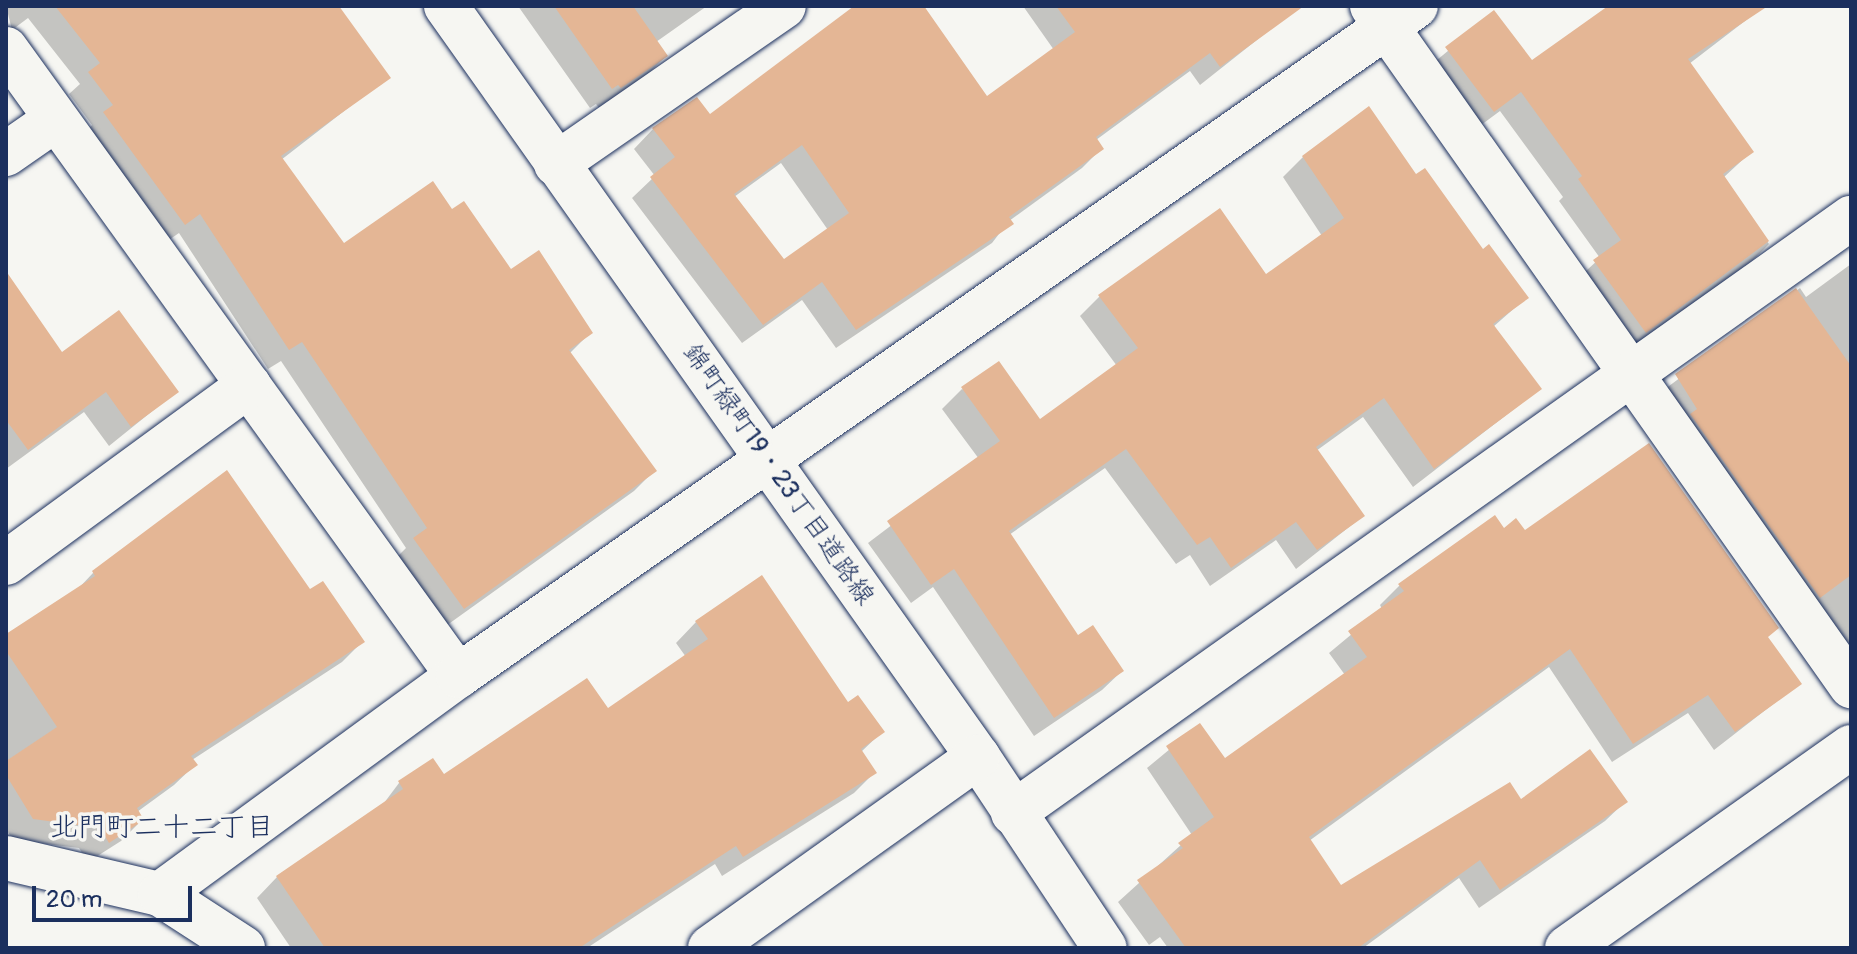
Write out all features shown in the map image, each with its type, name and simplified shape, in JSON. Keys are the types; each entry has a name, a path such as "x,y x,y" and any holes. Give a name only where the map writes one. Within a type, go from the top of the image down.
{"street":[{"name":"錦町緑町19・23丁目道路線","path":"446,6 978,757 1105,948"},
{"path":"556,164 784,6"},
{"path":"160,894 458,676 770,463 1392,13 1628,376 1851,686"},
{"path":"6,49 458,676"},
{"path":"6,154 55,120"},
{"path":"1013,813 1851,218"},
{"path":"6,563 249,385"},
{"path":"1567,948 1851,747"},
{"path":"710,948 978,757"},
{"path":"6,858 160,894 243,948"}],"building":[{"path":"55,6 339,6 391,78 281,156 344,243 433,181 452,209 464,201 511,269 539,250 593,333 569,350 657,471 464,609 413,538 427,528 302,342 289,350 200,214 185,225 103,112 113,105 88,72 100,63"},
{"path":"554,6 633,6 668,56 621,88 618,85 612,89"},
{"path":"854,6 924,6 987,96 1075,32 1056,6 1304,6 1220,67 1210,53 1096,137 1104,149 1009,217 1014,224 856,330 822,282 763,325 650,177 675,157 652,128 697,97 710,114","holes":["802,145 849,213 784,259 734,194"]},
{"path":"1608,6 1768,6 1688,59 1754,152 1723,174 1769,241 1646,333 1593,260 1621,240 1578,179 1582,176 1521,92 1494,112 1445,47 1494,10 1532,60"},
{"path":"1369,106 1416,174 1425,168 1483,249 1489,244 1529,298 1493,324 1542,389 1434,469 1384,398 1316,447 1365,516 1317,550 1296,522 1231,568 1210,537 1197,545 1126,449 1009,531 1078,635 1093,625 1124,671 1054,718 954,569 931,585 887,521 1000,441 961,387 999,361 1040,419 1138,348 1098,295 1220,208 1266,274 1344,218 1302,156"},
{"path":"6,271 62,352 119,310 179,392 131,427 106,392 28,450 6,420"},
{"path":"1796,288 1851,366 1851,575 1820,598 1690,414 1697,409 1675,374"},
{"path":"1649,443 1779,628 1768,637 1802,684 1735,732 1708,695 1633,744 1570,649 1309,837 1341,885 1510,782 1521,799 1590,749 1628,802 1500,890 1480,860 1358,948 1186,948 1137,880 1183,848 1178,843 1214,817 1166,746 1200,723 1225,758 1367,657 1348,631 1404,591 1398,584 1495,515 1504,528 1516,518 1525,530"},
{"path":"227,470 310,589 323,581 365,642 191,756 198,765 137,808 144,820 109,843 100,828 33,819 6,775 6,761 57,727 6,651 6,634 95,576 92,571"},
{"path":"762,575 848,702 858,695 885,732 861,749 877,773 743,857 736,846 579,948 325,948 276,876 403,789 398,781 433,758 444,774 587,678 608,708 708,639 695,621"}],"district":[{"name":"北門町二十二丁目","path":"162,828"}]}
